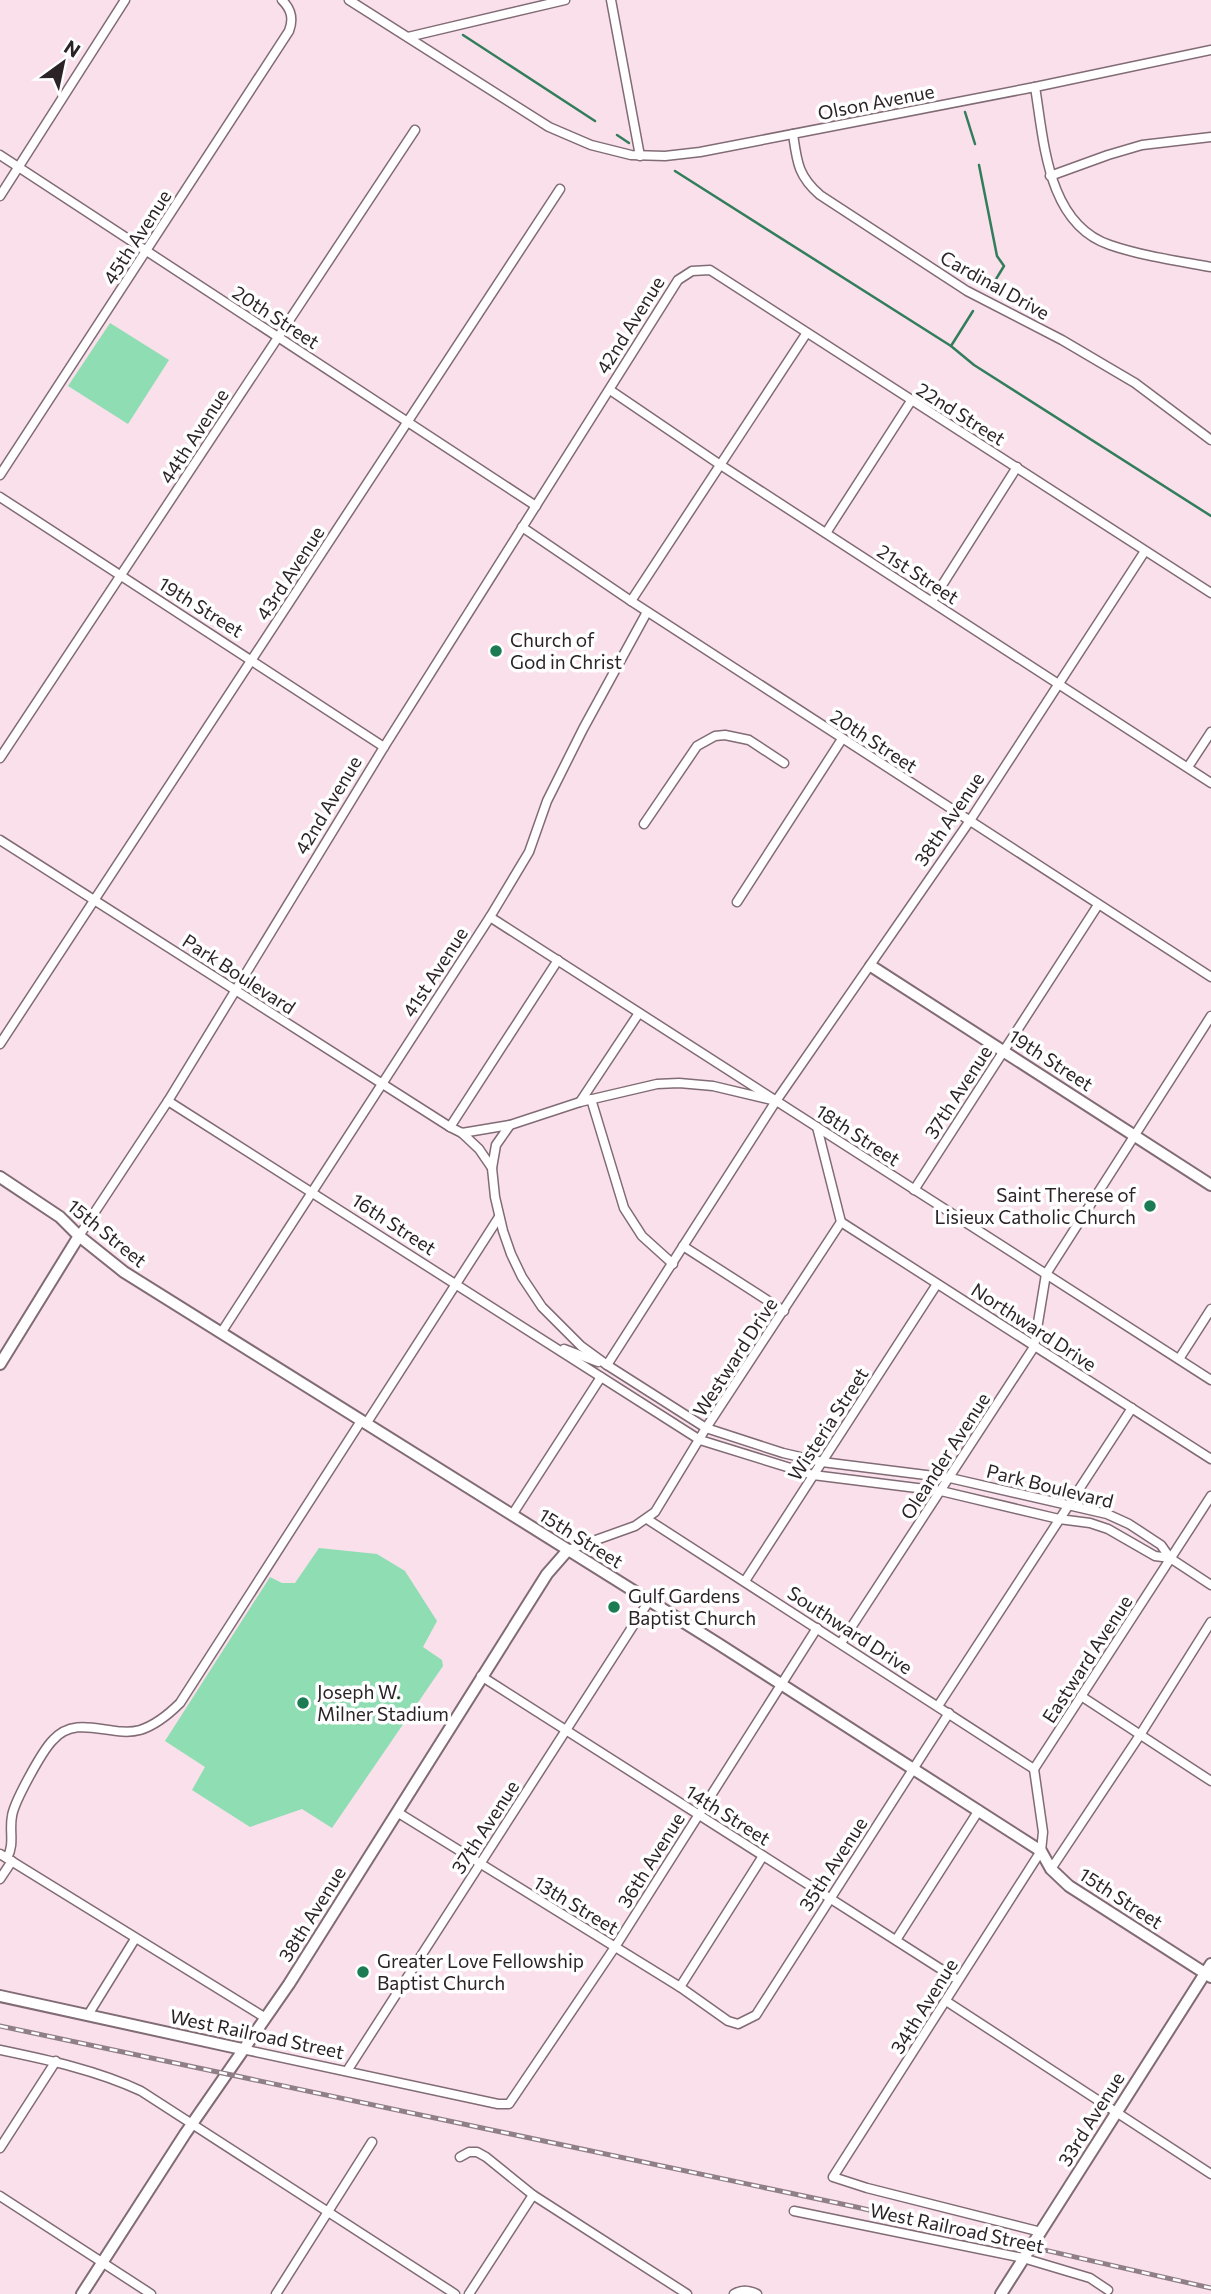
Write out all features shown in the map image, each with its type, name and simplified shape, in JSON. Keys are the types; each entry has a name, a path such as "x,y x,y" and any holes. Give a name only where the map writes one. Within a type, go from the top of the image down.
{"street":[{"path":"0,196 125,0"},
{"name":"45th Avenue","path":"0,475 289,31 291,13 282,0"},
{"name":"Olson Avenue","path":"349,0 549,127 590,145 640,156 700,152 1211,50"},
{"path":"408,37 565,0"},
{"path":"611,0 640,156"},
{"path":"1035,87 1050,176 1066,208 1093,237 1109,245 1211,267"},
{"name":"44th Avenue","path":"0,758 415,130"},
{"name":"Cardinal Drive","path":"793,134 798,165 803,177 820,195 967,291 1062,340 1135,383 1211,440"},
{"path":"1050,176 1142,145 1211,137"},
{"name":"20th Street","path":"0,155 536,506"},
{"name":"43rd Avenue","path":"0,1044 560,189"},
{"name":"22nd Street","path":"692,271 710,270 1211,593"},
{"name":"42nd Avenue","path":"0,1364 79,1236 168,1101 384,747 678,280 692,271"},
{"path":"631,601 806,334"},
{"name":"21st Street","path":"610,390 719,464 1211,783"},
{"path":"825,533 911,401"},
{"path":"932,601 1017,467"},
{"name":"19th Street","path":"0,497 384,747"},
{"name":"20th Street","path":"522,527 647,612 1211,977"},
{"name":"38th Avenue","path":"607,1365 776,1101 969,822 1145,551"},
{"name":"41st Avenue","path":"221,1333 490,917 529,852 553,789 647,612"},
{"path":"1188,767 1211,732"},
{"path":"644,824 697,746 715,736 725,735 748,740 784,763"},
{"path":"737,902 842,739"},
{"name":"Park Boulevard","path":"0,840 381,1085 462,1133 479,1149 492,1168"},
{"name":"37th Avenue","path":"914,1189 1098,905"},
{"name":"18th Street","path":"490,917 1211,1380"},
{"path":"450,1127 558,960"},
{"name":"19th Street","path":"871,966 1211,1185"},
{"path":"580,1102 639,1013"},
{"path":"1046,1274 1211,1016"},
{"path":"462,1133 510,1125 580,1102 637,1088 679,1083 713,1086 776,1101"},
{"path":"591,1099 624,1208 642,1236 673,1264"},
{"name":"16th Street","path":"168,1101 601,1377"},
{"name":"Park Boulevard","path":"510,1125 496,1145 492,1168 499,1217 512,1254 531,1292 572,1337 607,1365 706,1428 783,1453 822,1462 950,1478 1067,1507 1088,1509 1118,1518 1161,1545 1170,1558"},
{"path":"817,1127 841,1222"},
{"name":"15th Street","path":"0,1177 60,1217 124,1272 914,1768 1041,1851 1051,1868 1069,1886 1209,1972"},
{"path":"0,1879 12,1846 11,1825 15,1805 50,1742 63,1732 82,1727 138,1731 160,1720 180,1703 499,1217"},
{"name":"Northward Drive","path":"841,1222 1211,1459"},
{"name":"Westward Drive","path":"568,1550 635,1527 655,1512 706,1428 841,1222"},
{"path":"684,1246 784,1311"},
{"name":"Oleander Avenue","path":"841,1643 1034,1346 1046,1274"},
{"name":"Wisteria Street","path":"745,1581 937,1284"},
{"path":"1179,1359 1211,1309"},
{"path":"546,1341 607,1365"},
{"path":"512,1515 601,1377"},
{"name":"Park Boulevard","path":"601,1377 700,1440 813,1475 941,1491 1059,1519 1099,1525 1155,1556 1170,1558"},
{"path":"938,1706 1132,1408"},
{"name":"Eastward Avenue","path":"1034,1769 1211,1496"},
{"name":"Southward Drive","path":"647,1519 1034,1769"},
{"name":"38th Avenue","path":"82,2294 192,2123 289,1984 547,1574 568,1550"},
{"path":"1170,1558 1211,1585"},
{"name":"37th Avenue","path":"347,2071 649,1601"},
{"path":"1051,1868 1211,1622"},
{"name":"36th Avenue","path":"506,2105 513,2100 615,1947 817,1628"},
{"name":"14th Street","path":"481,1676 958,1980"},
{"path":"1081,1696 1211,1781"},
{"name":"35th Avenue","path":"738,2024 756,2015 949,1713"},
{"path":"1034,1769 1043,1832 1041,1851"},
{"path":"896,1940 979,1810"},
{"name":"13th Street","path":"397,1812 680,1987 728,2021 738,2024"},
{"name":"34th Avenue","path":"832,2177 1041,1851"},
{"path":"680,1987 763,1856"},
{"path":"6,1858 264,2017"},
{"path":"88,2015 135,1939"},
{"name":"33rd Avenue","path":"1001,2294 1116,2111 1209,1972"},
{"name":"West Railroad Street","path":"0,1996 506,2105"},
{"path":"946,2001 1211,2174"},
{"path":"0,2050 56,2061 120,2081 141,2091 455,2294"},
{"path":"0,2148 56,2061"},
{"path":"276,2294 372,2142"},
{"path":"460,2157 468,2152 477,2152 486,2157 533,2195 687,2294"},
{"name":"West Railroad Street","path":"832,2177 1041,2232"},
{"path":"469,2294 533,2195"},
{"path":"0,2196 151,2294"},
{"name":"West Railroad Street","path":"794,2211 1023,2258 1090,2278 1108,2290"},
{"path":"734,2294 749,2291 757,2294"}],"green space":[{"path":"110,323 169,360 128,424 68,386"},
{"name":"Joseph W. Milner Stadium","path":"319,1548 377,1554 405,1571 437,1621 423,1647 442,1660 443,1666 332,1828 302,1809 250,1827 192,1790 205,1767 165,1741 270,1577 282,1583 295,1583"}],"waterway":[{"path":"463,35 595,121"},
{"path":"965,112 975,144"},
{"path":"617,135 629,143"},
{"path":"979,165 997,256 1004,266 990,289"},
{"path":"675,171 951,346 974,365 1211,516"},
{"path":"951,346 973,311"}],"railway":[{"path":"0,2026 856,2207 1211,2288"}],"place":[{"name":"Church of God in Christ","path":"496,651"},
{"name":"Saint Therese of Lisieux Catholic Church","path":"1150,1206"},
{"name":"Gulf Gardens Baptist Church","path":"614,1607"},
{"name":"Joseph W. Milner Stadium","path":"303,1703"},
{"name":"Greater Love Fellowship Baptist Church","path":"363,1972"}]}
